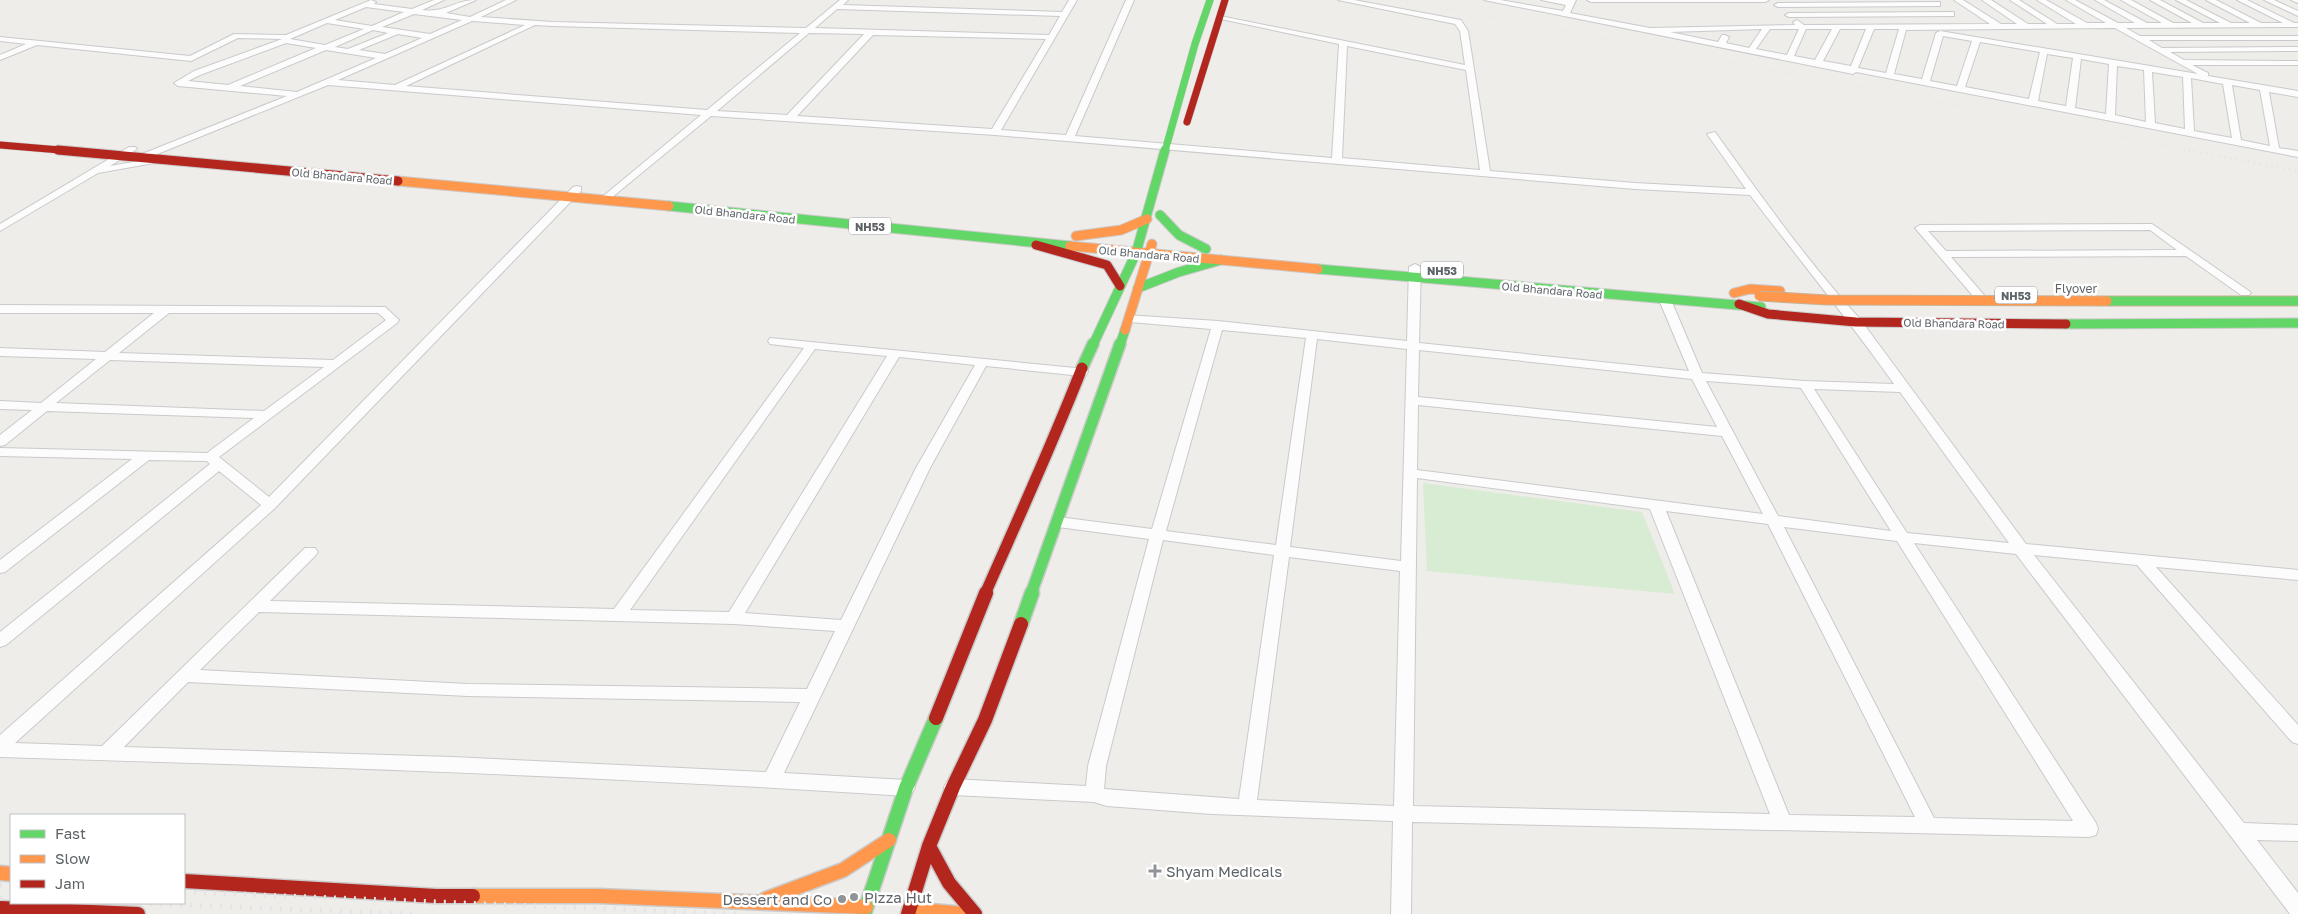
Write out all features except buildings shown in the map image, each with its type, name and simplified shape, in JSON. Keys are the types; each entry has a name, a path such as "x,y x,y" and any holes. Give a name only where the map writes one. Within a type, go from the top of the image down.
{"main road":[{"path":"964,914 907,912 929,846 953,787 985,720 1130,318 1147,243 1147,219 1165,148 1210,0"},
{"path":"1177,154 1225,0"},
{"name":"NH53","path":"0,137 136,153"},
{"name":"Old Bhandara Road","path":"0,145 120,155 136,153 610,196 910,226 1021,241 1147,243 1221,260 1415,272 1664,300 1739,304 1768,314 1856,322 2158,325 2298,323"},
{"path":"185,881 436,896 599,896 757,902 867,912 906,788 963,654 977,614 1035,478 1051,448 1095,338 1120,286 1147,243 1161,211 1178,235 1206,249"},
{"path":"1076,236 1121,230 1147,219"},
{"name":"NH53","path":"910,226 1076,236 1415,272 1734,293 1750,289 1831,294 1978,295 2298,292"},
{"path":"1021,241 1107,265 1120,286"},
{"path":"1138,288 1178,272 1221,260"},
{"name":"Flyover","path":"1734,293 1760,301 1835,311 1936,313 2298,310"},
{"name":"Flyover","path":"1739,304 1760,301 1827,300 2298,301"},
{"path":"757,902 843,870 890,840"},
{"path":"929,846 949,883 975,914"},
{"path":"0,908 138,914"}],"street":[{"path":"298,94 178,83 197,73 286,39 378,0"},
{"path":"228,88 440,0"},
{"path":"437,15 472,0"},
{"path":"90,173 157,155 433,37 512,0"},
{"path":"610,196 844,0"},
{"path":"995,132 1073,0"},
{"path":"1069,139 1130,0"},
{"path":"1342,0 1458,22 1464,31 1485,174"},
{"path":"1488,0 1650,30 1852,71 2034,102 2298,154"},
{"path":"1545,0 1571,2 1566,14"},
{"path":"1591,0 1764,0"},
{"path":"1855,0 1862,5"},
{"path":"1958,0 1999,26"},
{"path":"1986,0 2026,26"},
{"path":"2014,0 2057,26"},
{"path":"2041,0 2086,26"},
{"path":"2070,0 2215,80"},
{"path":"2099,0 2145,26"},
{"path":"2125,0 2173,26"},
{"path":"2154,0 2203,26"},
{"path":"2180,0 2230,26"},
{"path":"2210,0 2261,25"},
{"path":"2241,0 2297,26"},
{"path":"2268,0 2298,14"},
{"path":"1775,3 1862,5 1933,2 1969,26"},
{"path":"1775,3 1802,28"},
{"path":"365,5 471,19 534,22 1051,37"},
{"path":"836,7 1064,14"},
{"path":"1789,15 1951,14"},
{"path":"1220,18 1470,68"},
{"path":"327,21 433,37"},
{"path":"394,88 534,22"},
{"path":"1650,30 1903,26 2297,26"},
{"path":"1903,26 2298,94"},
{"path":"1889,76 1903,26"},
{"path":"1751,51 1768,27"},
{"path":"1816,64 1836,27"},
{"path":"1852,71 1871,27"},
{"path":"1789,58 1802,28"},
{"path":"1721,45 1729,29"},
{"path":"350,51 397,31"},
{"path":"790,118 871,32"},
{"path":"1925,82 1940,33"},
{"path":"0,38 191,60 237,36 286,39 386,57"},
{"path":"2138,38 2298,38"},
{"path":"1960,89 1977,39"},
{"path":"0,58 36,43"},
{"path":"1337,162 1343,44"},
{"path":"2160,50 2298,49"},
{"path":"2034,102 2044,51"},
{"path":"2070,109 2077,56"},
{"path":"2110,117 2113,62"},
{"path":"2182,62 2298,63"},
{"path":"2148,69 2151,125"},
{"path":"2187,75 2190,133"},
{"path":"326,82 710,113 995,132 1165,148 1177,154 1337,162 1753,192"},
{"path":"2226,82 2236,142"},
{"path":"2264,88 2271,118 2275,150"},
{"path":"1712,134 1753,192 1831,294 1856,322 2022,549 2298,909"},
{"path":"0,228 120,155"},
{"path":"0,748 270,505 573,193"},
{"path":"1978,295 1920,228 2152,227 2245,293"},
{"path":"1944,254 2190,253"},
{"path":"1401,914 1415,272"},
{"path":"1664,300 1697,376 1725,432 1773,520 1928,825"},
{"path":"0,309 381,309 392,320 267,415 0,641"},
{"path":"0,442 166,309"},
{"path":"1130,318 1218,325 1697,376 1805,385 1904,388"},
{"path":"1094,794 1097,766 1157,536 1218,325"},
{"path":"1247,807 1312,335"},
{"path":"774,341 1082,372"},
{"path":"618,615 812,345"},
{"path":"0,352 336,364"},
{"path":"734,618 895,354"},
{"path":"772,778 923,468 982,363"},
{"path":"953,787 1094,794 1107,798 1127,800 1402,814 2089,829 1805,385"},
{"path":"1412,400 1725,432"},
{"path":"0,405 267,415"},
{"path":"0,452 214,461 270,505"},
{"path":"0,568 144,457"},
{"path":"1410,473 1901,537 2296,577"},
{"path":"1656,505 1783,822"},
{"path":"1058,522 1408,567"},
{"path":"106,753 310,552"},
{"path":"2142,560 2298,737"},
{"path":"257,606 734,618 846,626"},
{"path":"186,676 468,690 812,696"},
{"path":"0,748 772,778 906,788"},
{"path":"2239,831 2298,833"}],"green space":[{"path":"1423,483 1642,512 1675,594 1427,571"}],"railway":[{"path":"1402,0 2196,151"},
{"path":"2189,150 2298,171"},
{"path":"0,885 10,885"},
{"path":"185,892 741,914"},
{"path":"0,898 10,898"},
{"path":"156,904 412,914"}],"traffic: fast":[{"path":"1082,368 1136,253 1195,44 1210,0"},
{"path":"669,206 1070,246"},
{"path":"1160,215 1179,235 1206,249"},
{"path":"1138,288 1179,272 1221,260"},
{"path":"1318,269 1761,307"},
{"path":"2107,301 2298,301"},
{"path":"2066,324 2298,323"},
{"path":"1021,624 1125,330"},
{"path":"864,914 906,788 936,718"}],"traffic: slow":[{"path":"398,181 669,206"},
{"path":"1076,236 1121,230 1147,219"},
{"path":"1125,330 1152,244"},
{"path":"1070,246 1318,269"},
{"path":"1734,293 1750,289 1780,291"},
{"path":"1759,296 1827,300 2107,301"},
{"path":"766,899 843,870 889,840"},
{"path":"0,873 10,874"},
{"path":"473,896 599,896 866,907"},
{"path":"910,909 964,914"}],"traffic: jam":[{"path":"1187,122 1225,0"},
{"path":"0,145 398,181"},
{"path":"1036,245 1107,265 1120,286"},
{"path":"1739,304 1768,314 1856,322 2066,324"},
{"path":"936,718 963,654 977,614 1035,479 1051,448 1082,368"},
{"path":"908,914 929,846 953,787 985,720 1021,624"},
{"path":"929,846 949,883 975,914"},
{"path":"185,881 436,896 473,896"},
{"path":"0,908 138,914"}],"place":[{"name":"Shyam Medicals","path":"1155,871"},
{"name":"Pizza Hut","path":"854,897"},
{"name":"Dessert and Co","path":"842,899"}]}
